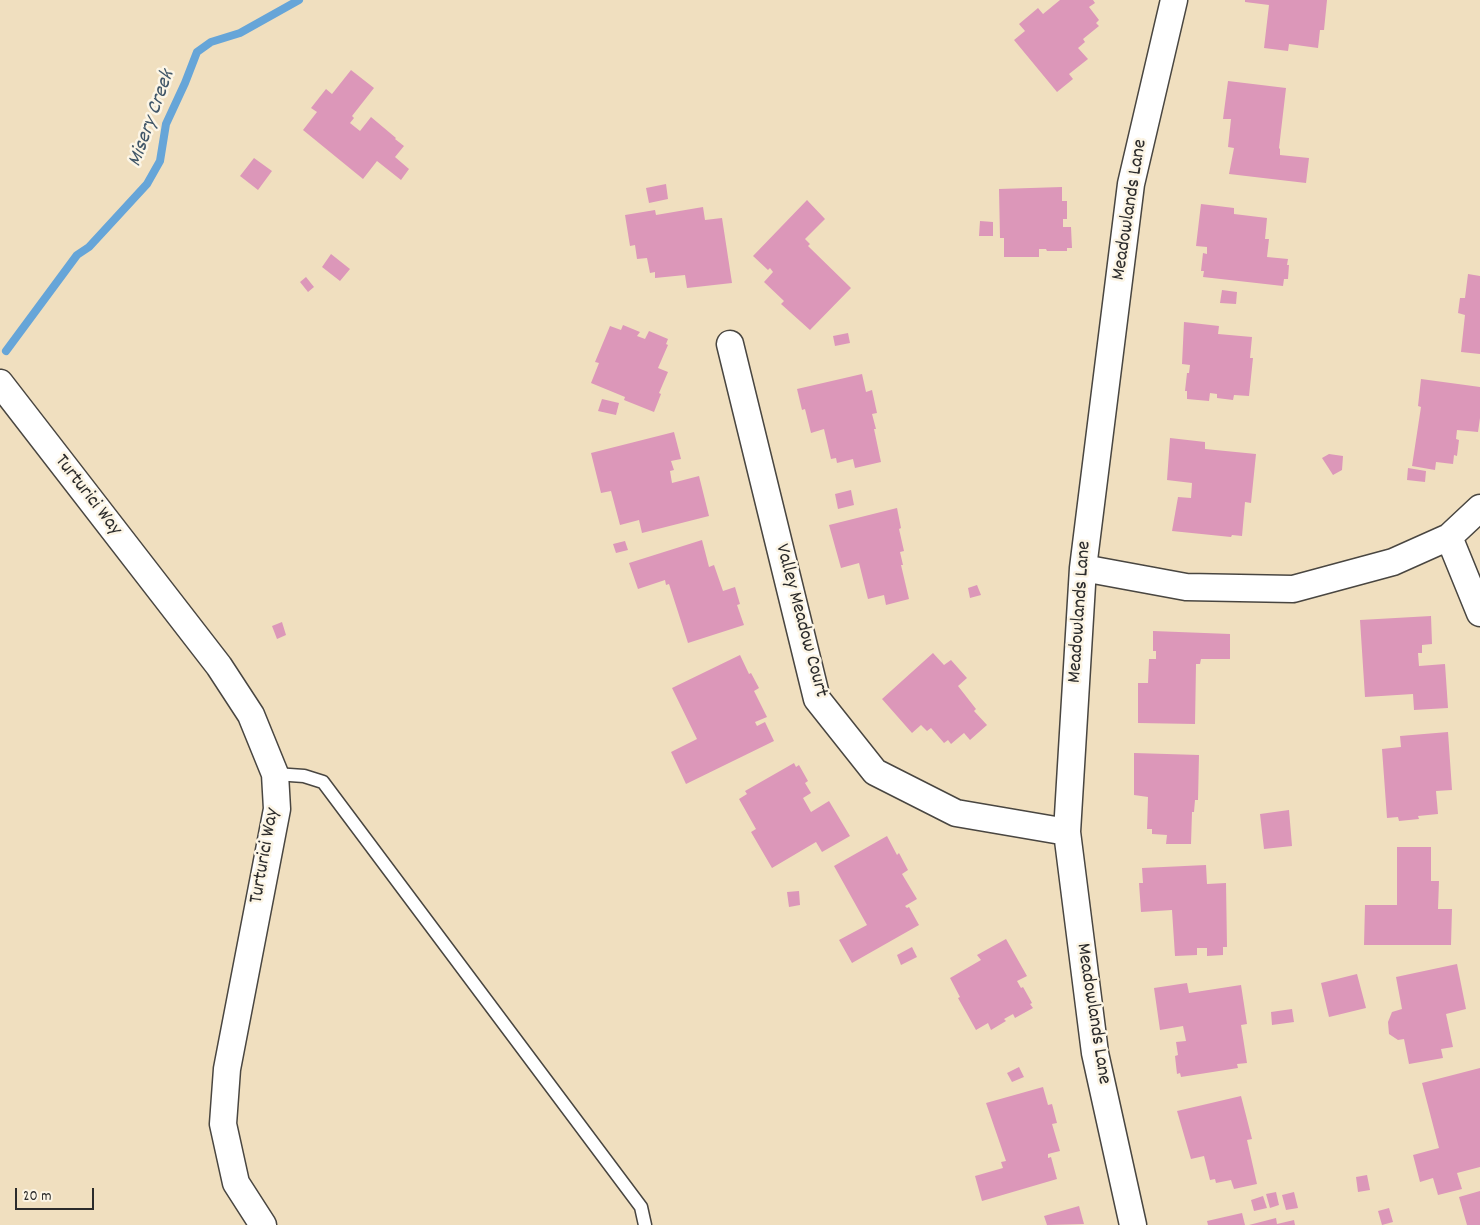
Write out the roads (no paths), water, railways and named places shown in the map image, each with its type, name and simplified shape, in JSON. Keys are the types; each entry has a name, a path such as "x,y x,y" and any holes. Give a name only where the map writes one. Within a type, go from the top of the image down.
{"street":[{"name":"Meadowlands Lane","path":"1133,1225 1095,1053 1066,832 1083,568 1131,184 1174,0"},
{"name":"Valley Meadow Court","path":"730,344 817,699 875,772 956,813 1066,832"},
{"name":"Turturici Way","path":"0,383 219,666 251,715 275,774 277,809 227,1069 223,1124 236,1182 263,1225"},
{"path":"1083,568 1186,587 1293,589 1394,562 1449,537 1480,508"},
{"path":"1449,537 1480,613"}],"lane":[{"path":"275,774 304,776 323,782 641,1207 645,1225"}],"waterway":[{"name":"Misery Creek","path":"6,351 77,255 89,247 147,184 160,161 166,124 197,52 211,42 240,33 299,0"}]}
